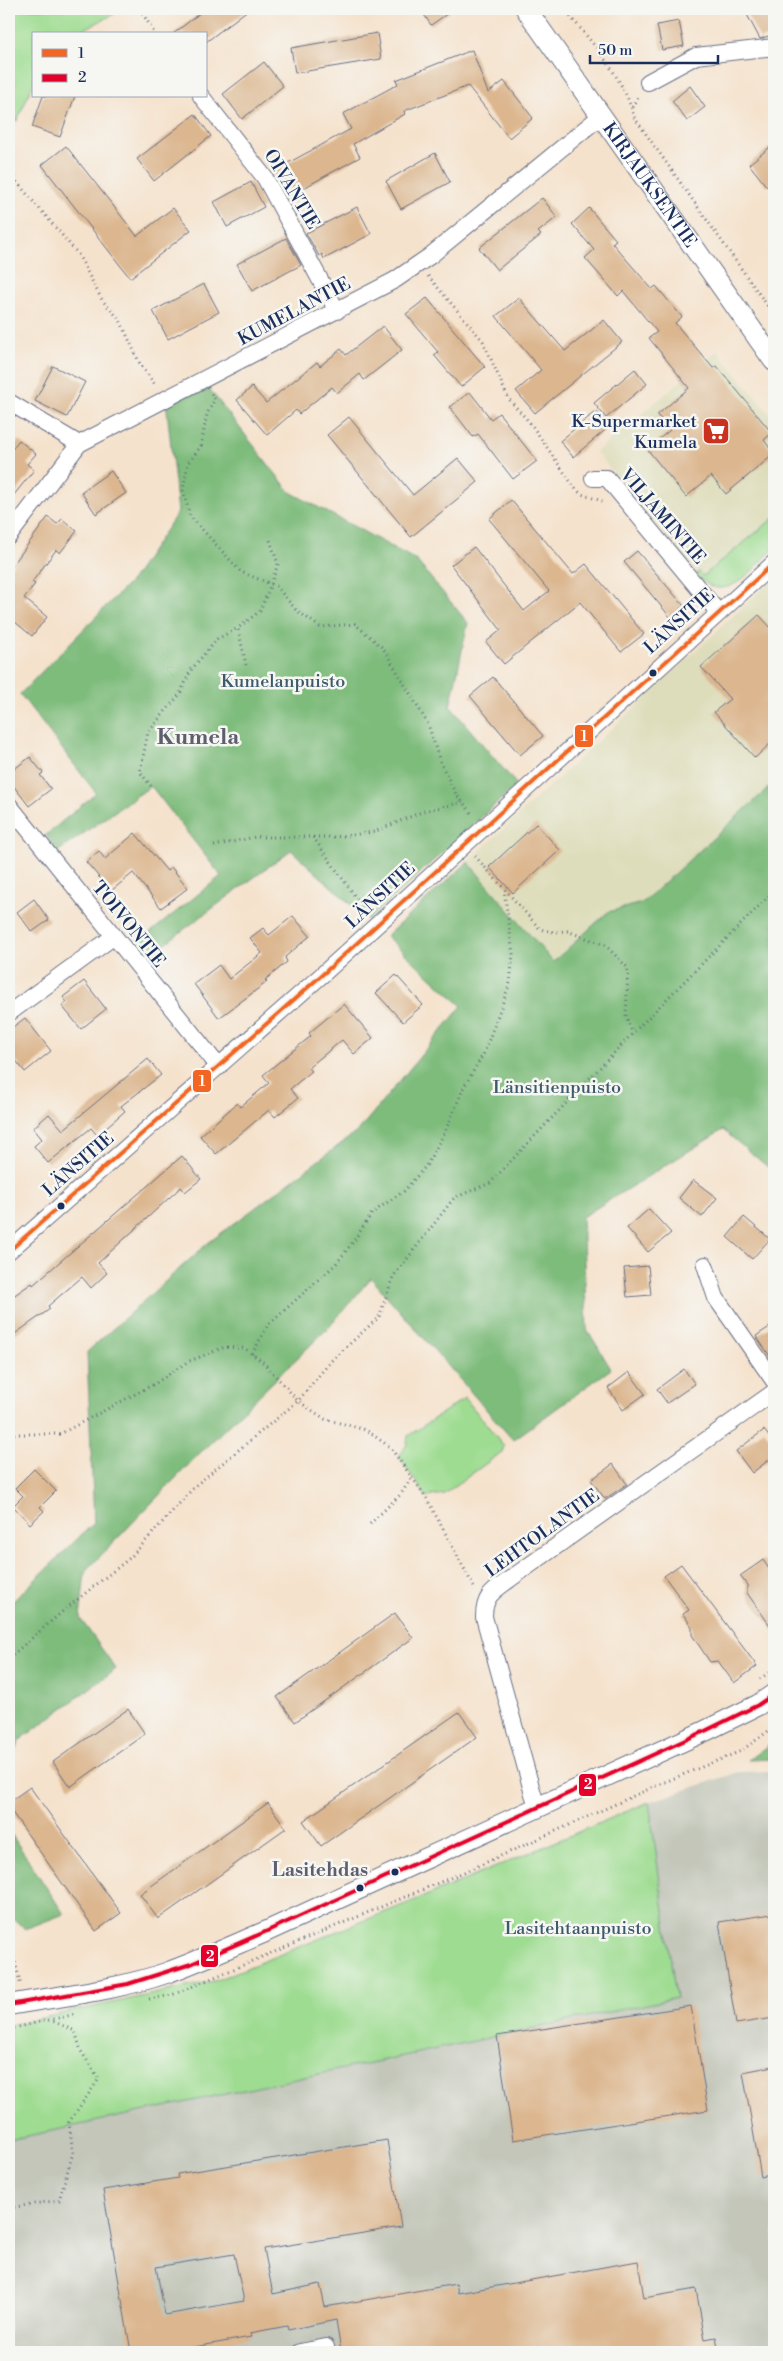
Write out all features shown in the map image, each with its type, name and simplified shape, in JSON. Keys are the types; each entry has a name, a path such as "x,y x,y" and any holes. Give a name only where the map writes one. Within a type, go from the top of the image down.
{"street":[{"name":"KIRJAUKSENTIE","path":"526,9 774,361"},
{"path":"648,82 696,56 774,48"},
{"name":"OIVANTIE","path":"203,98 265,178 337,311"},
{"name":"KUMELANTIE","path":"9,536 80,444 395,280 418,264 602,116"},
{"path":"9,402 80,444"},
{"name":"VILJAMINTIE","path":"593,478 607,478 718,612"},
{"name":"LÄNSITIE","path":"9,1251 376,926 718,612 774,563"},
{"name":"TOIVONTIE","path":"9,805 219,1067"},
{"path":"9,1013 113,937"},
{"path":"705,1264 716,1298 774,1381"},
{"name":"LEHTOLANTIE","path":"538,1808 532,1794 484,1617 484,1604 494,1590 774,1392"},
{"path":"16,2004 116,1985 165,1973 265,1932 538,1808 705,1731 758,1705 774,1694"},
{"path":"300,2352 326,2350"}],"path":[{"path":"140,9 154,32"},
{"path":"564,9 601,53 632,107 634,117 774,315"},
{"path":"9,158 16,181 78,254 102,300 120,320 140,364 166,400"},
{"path":"418,264 483,341 508,398 532,424 564,470"},
{"path":"203,381 214,399 207,414 201,446 188,463 183,490 190,516 241,572 276,586 296,610 320,627 355,624 383,648 428,724 440,762 462,802 484,827"},
{"path":"151,786 140,772 148,732 180,694 191,670 217,639 238,628 260,611 278,564 270,540"},
{"path":"238,628 246,665"},
{"path":"214,846 255,837 336,838 374,832 424,811 462,802"},
{"path":"313,837 376,926"},
{"path":"465,844 540,929 553,932 567,931 605,945 628,968 626,1016 632,1033"},
{"path":"252,1354 268,1325 336,1264 372,1213 404,1191 426,1166 445,1132 464,1087 484,1053 510,983 513,954 504,890"},
{"path":"9,1658 63,1611 131,1558 196,1485 298,1401 330,1362 379,1317 393,1277 454,1198 490,1183 632,1033 774,891"},
{"path":"9,1434 60,1434 156,1383 187,1362 225,1347 244,1348 264,1363 298,1401 325,1419 366,1430 390,1447 426,1497 484,1604"},
{"path":"370,1524 401,1494 412,1477"},
{"path":"144,2000 172,1994 467,1870 660,1784 741,1751 774,1727"},
{"path":"9,1938 16,2004 28,2026"},
{"path":"9,2029 78,2014"},
{"path":"9,2208 59,2200 73,2153 69,2122 99,2079 81,2051 75,2031 50,2020"}],"shaded area":[{"path":"717,351 774,419 774,520 702,579 596,452"},
{"path":"774,578 774,783 642,903 608,912 552,962 468,862"},
{"path":"774,1771 774,2352 9,2352 9,2140 676,1998 649,1802 739,1772"}],"green space":[{"path":"9,9 124,9 79,32 32,32 32,87 17,121 9,120"},
{"name":"Kumelanpuisto","path":"203,381 290,492 416,560 468,623 450,706 517,785 368,920 291,850 147,957 136,944 221,876 151,786 57,852 46,835 96,793 20,694 132,580 178,512 166,400"},
{"path":"774,518 774,549 747,575 727,587 717,588 707,584 696,574 699,572 703,576"},
{"name":"Länsitienpuisto","path":"774,783 774,1172 723,1130 582,1217 587,1329 611,1369 513,1440 371,1278 329,1327 197,1456 85,1572 80,1618 116,1669 20,1740 9,1763 9,1605 94,1523 87,1352 208,1243 358,1131 462,1006 386,936 468,862 553,962 608,912 642,903"},
{"path":"465,1398 504,1446 502,1452 444,1494 426,1497 399,1457 407,1444 408,1436"},
{"path":"774,1741 774,1759 748,1760"},
{"name":"Lasitehtaanpuisto","path":"649,1802 676,1998 9,2140 9,2025 214,1981 470,1878"},
{"path":"9,1831 64,1914 25,1929 9,1915"}],"building":[{"path":"205,9 249,9 208,40 208,32 176,32"},
{"path":"420,9 454,9 431,25"},
{"path":"744,9 774,9 774,34 760,39"},
{"path":"679,21 684,46 662,50 657,25"},
{"path":"377,33 381,59 295,73 291,48"},
{"path":"472,50 488,93 504,81 533,118 509,138 468,86 404,111 405,114 353,144 360,157 289,196 275,170 351,129 343,114 398,84 396,80"},
{"path":"264,62 283,86 242,119 223,94"},
{"path":"690,86 705,107 687,121 672,101"},
{"path":"42,98 74,98 60,137 32,127"},
{"path":"195,114 211,136 154,181 137,159"},
{"path":"774,144 774,181 767,187 749,164"},
{"path":"66,146 137,236 173,208 191,230 130,278 42,165"},
{"path":"435,153 450,182 401,209 386,181"},
{"path":"251,182 264,207 227,227 214,202"},
{"path":"542,198 557,217 538,232 541,235 497,270 479,248"},
{"path":"357,207 371,234 324,259 322,254 319,256 306,233"},
{"path":"589,208 616,240 612,243 652,289 656,286 682,317 675,323 713,368 717,366 772,433 764,440 774,454 726,494 711,476 686,497 647,449 670,430 657,415 689,388 649,338 657,332 623,291 618,296 585,258 594,250 572,224"},
{"path":"286,238 301,265 252,291 237,264"},
{"path":"204,284 219,312 168,339 153,311"},
{"path":"427,298 485,367 461,387 434,355 438,352 406,314"},
{"path":"519,298 565,351 604,320 622,342 535,413 516,391 541,370 496,316"},
{"path":"383,326 402,350 364,380 360,374 337,393 332,387 299,414 296,410 267,435 237,400 252,387 266,403 317,362 320,366 341,349 346,355"},
{"path":"53,366 85,382 67,417 35,401"},
{"path":"635,369 647,384 606,418 594,403"},
{"path":"470,392 491,419 499,413 537,461 513,479 478,434 473,437 450,407"},
{"path":"596,411 609,427 573,457 560,441"},
{"path":"349,417 413,495 458,458 478,482 411,537 327,435"},
{"path":"19,440 36,454 27,464 34,470 9,501 9,453"},
{"path":"111,471 126,493 96,514 81,492"},
{"path":"511,500 573,574 586,564 644,634 621,652 580,602 504,664 486,642 501,630 451,565 474,547 524,611 549,591 489,519"},
{"path":"48,517 57,524 62,519 77,531 60,553 56,550 32,582 35,584 24,598 47,617 32,636 9,617 9,570"},
{"path":"637,551 684,606 671,618 624,562"},
{"path":"759,615 774,631 774,740 755,758 714,712 730,699 701,667"},
{"path":"493,677 543,736 520,755 470,696"},
{"path":"30,757 43,773 40,775 51,789 29,806 9,780 9,773"},
{"path":"536,824 560,850 513,893 489,867"},
{"path":"135,833 167,871 171,867 188,888 161,908 133,873 111,891 86,862 99,851 105,859"},
{"path":"34,899 49,920 32,932 17,912"},
{"path":"293,916 310,936 285,957 287,962 265,980 267,982 219,1018 194,984 219,965 229,979 262,953 250,938 263,928 269,935"},
{"path":"396,975 423,1005 403,1022 376,993"},
{"path":"84,981 106,1009 81,1029 62,1006 67,1002 63,997"},
{"path":"344,1004 373,1038 354,1054 342,1040 308,1068 312,1071 290,1089 298,1098 275,1117 269,1110 216,1154 200,1136 237,1103 240,1107 269,1083 263,1075 311,1036 309,1033"},
{"path":"25,1018 51,1051 25,1072 9,1052 9,1030"},
{"path":"148,1059 161,1075 121,1106 125,1111 97,1135 91,1128 48,1163 34,1146 42,1139 33,1128 49,1114 63,1130"},
{"path":"182,1156 201,1179 185,1192 181,1187 98,1263 107,1273 91,1288 82,1277 48,1306 50,1309 9,1338 9,1299 32,1283 33,1285"},
{"path":"693,1180 717,1198 702,1217 679,1198"},
{"path":"649,1209 671,1233 648,1252 627,1228"},
{"path":"744,1217 770,1239 752,1259 727,1237"},
{"path":"648,1266 651,1295 627,1297 624,1268"},
{"path":"774,1324 774,1362 756,1336"},
{"path":"684,1369 695,1384 667,1403 657,1389"},
{"path":"629,1372 645,1394 623,1410 608,1388"},
{"path":"764,1430 774,1443 774,1456 752,1473 736,1451"},
{"path":"613,1464 627,1484 605,1499 591,1480"},
{"path":"34,1469 56,1491 40,1507 44,1511 30,1524 13,1506 23,1496 15,1488"},
{"path":"763,1560 774,1576 774,1631 747,1593 747,1585 740,1576"},
{"path":"681,1564 757,1666 734,1683 718,1661 710,1662 692,1635 692,1627 683,1614 689,1610 664,1576"},
{"path":"395,1613 413,1638 295,1722 277,1697"},
{"path":"128,1709 145,1734 70,1787 53,1762"},
{"path":"459,1712 477,1737 321,1846 303,1821"},
{"path":"30,1787 121,1913 96,1931 9,1808 9,1802"},
{"path":"268,1803 286,1828 158,1919 140,1894"},
{"path":"772,1914 774,1928 774,2018 736,2024 719,1922"},
{"path":"691,2006 708,2110 513,2140 497,2036"},
{"path":"774,2066 774,2174 761,2177 743,2072"},
{"path":"387,2140 401,2227 264,2249 273,2294 320,2284 325,2307 456,2284 458,2293 638,2261 644,2298 696,2289 705,2339 716,2337 719,2352 341,2352 336,2320 288,2330 287,2326 250,2333 251,2337 166,2352 131,2352 103,2190 178,2178 177,2174","holes":["234,2254 244,2301 165,2315 156,2267"]}],"transit line":[{"name":"1","path":"9,1251 323,974 774,563"},
{"name":"2","path":"9,2005 128,1984 191,1964 705,1731 758,1705 774,1694"}],"place":[{"name":"K-Supermarket Kumela","path":"716,431"}],"district":[{"name":"Kumela","path":"198,736"},
{"name":"Lasitehdas","path":"320,1869"}]}
